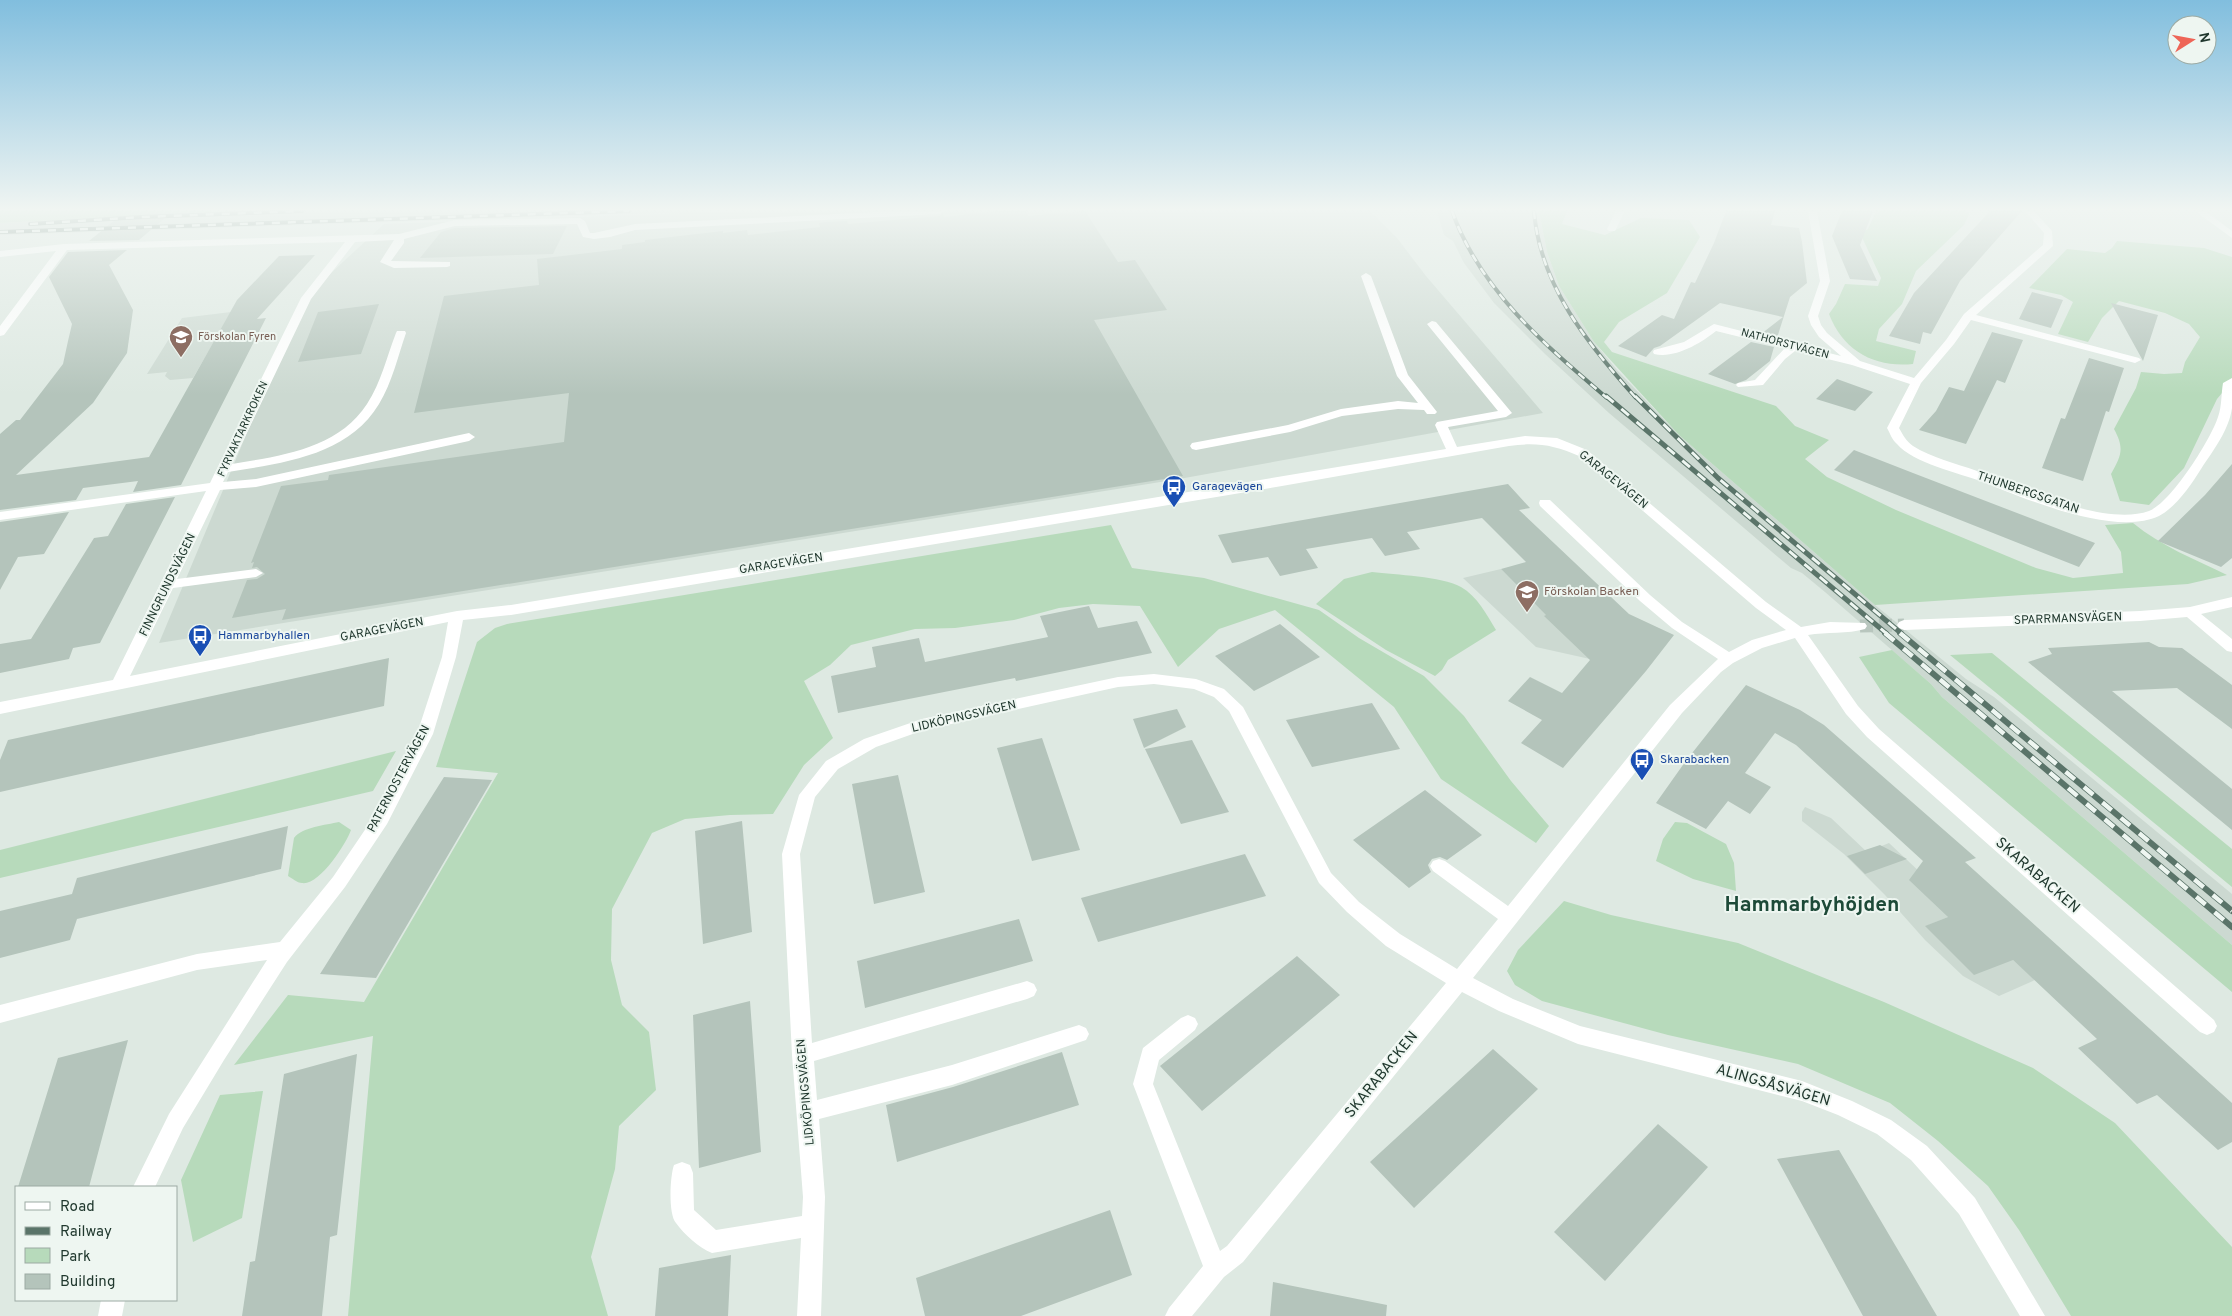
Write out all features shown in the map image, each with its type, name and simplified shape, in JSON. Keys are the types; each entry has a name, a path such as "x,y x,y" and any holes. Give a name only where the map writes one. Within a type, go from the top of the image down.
{"street":[{"path":"0,334 45,272"},
{"name":"FYRVAKTARKROKEN","path":"0,516 216,486 269,371 306,298 326,272"},
{"name":"NATHORSTVÄGEN","path":"1823,272 1825,281 1814,316 1823,335 1856,363"},
{"name":"THUNBERGSGATAN","path":"2018,272 1968,316 1950,342 1916,382 1893,428 1902,444 1944,463 2057,505 2117,516 2142,516 2155,513 2186,483 2206,453 2224,418 2229,384 2232,381"},
{"path":"1366,276 1403,376 1441,425 1453,451"},
{"path":"1968,316 2135,360"},
{"path":"1432,324 1506,413 1441,425"},
{"name":"NATHORSTVÄGEN","path":"1658,352 1675,350 1701,338 1714,327 1856,363 1916,382"},
{"path":"225,469 272,461 311,450 344,435 362,419 372,404 401,333"},
{"path":"1742,385 1759,383 1781,357 1793,347"},
{"path":"1196,446 1290,428 1341,413 1398,404 1427,407"},
{"path":"216,486 256,483 469,437"},
{"name":"GARAGEVÄGEN","path":"0,708 457,616 511,610 1525,440 1557,442 1583,453 1762,605 1798,632"},
{"name":"FINNGRUNDSVÄGEN","path":"119,684 216,486"},
{"path":"1545,503 1645,598 1677,625 1728,659"},
{"path":"169,584 256,573"},
{"name":"SPARRMANSVÄGEN","path":"1904,624 2121,617 2190,612 2232,602"},
{"path":"2190,612 2232,647"},
{"name":"PATERNOSTERVÄGEN","path":"144,1186 155,1161 196,1086 285,949 339,882 381,819 425,734 450,657 457,616"},
{"path":"1798,632 1830,627 1860,626"},
{"name":"SKARABACKEN","path":"1177,1316 1216,1269 1234,1254 1459,981 1676,709 1720,664 1756,644 1798,632 1852,710 1873,733 2206,1026"},
{"name":"LIDKÖPINGSVÄGEN","path":"809,1316 814,1197 802,1055 791,854 807,795 832,765 870,743 922,724 988,712 1118,682 1154,679 1196,684 1219,693 1235,707 1325,878 1353,907 1393,940 1459,981"},
{"path":"1439,866 1510,918"},
{"path":"0,1014 198,962 285,949"},
{"name":"ALINGSÅSVÄGEN","path":"1459,981 1506,1006 1578,1035 1802,1091 1845,1108 1884,1127 1919,1153 1967,1206 2032,1316"},
{"path":"802,1055 1027,990"},
{"path":"1188,1024 1150,1055 1143,1084 1216,1269"},
{"path":"808,1112 952,1074 1079,1034"},
{"path":"682,1172 683,1215 712,1242 812,1225"},
{"path":"110,1316 113,1301"}],"shaded area":[{"path":"332,272 1423,272 1543,413 1179,479 159,643 303,299"},
{"path":"1471,272 1554,272 1559,286 1594,342 1617,370 1679,435 1875,605 1966,679 1994,697 2232,894 2232,945 1942,697 1931,684 1825,592 1802,573 1791,568 1609,413 1545,354 1494,303"},
{"name":"Förskolan Fyren","path":"231,312 193,378 170,380 165,376 167,372 147,374 182,318"},
{"name":"Förskolan Backen","path":"1501,569 1525,594 1544,588 1566,610 1545,616 1590,659 1536,647 1463,578"},
{"path":"1805,807 1831,818 1867,852 1889,843 1923,875 1948,917 1926,926 2013,960 2035,980 1999,996 1963,976 1925,940 1885,895 1844,854 1802,821 1802,812"}],"green space":[{"path":"1554,272 1679,272 1667,293 1619,322 1604,342 1612,352 1776,406 1795,426 1829,440 1805,459 1827,477 1896,510 2036,568 2073,578 2123,573 2121,552 2105,525 2133,523 2166,545 2227,575 2188,584 1875,605 1679,435 1594,342 1559,286"},
{"path":"1878,272 1915,272 1902,304 1879,329 1876,341 1916,351 1913,364 1899,365 1886,363 1873,360 1862,354 1843,338 1829,314 1845,284 1878,286 1881,278"},
{"path":"2044,272 2232,272 2232,381 2217,399 2184,468 2149,505 2120,501 2111,474 2119,457 2121,447 2114,429 2136,388 2141,372 2182,373 2185,362 2200,337 2189,324 2165,313 2119,301 2102,318 2088,342 2058,334 2073,302 2061,295 2029,288"},
{"path":"1111,525 1132,568 1204,578 1319,610 1359,638 1424,676 1464,716 1511,781 1549,826 1536,843 1441,779 1394,707 1275,610 1219,629 1178,667 1140,606 1093,604 1059,608 1014,620 955,628 915,629 851,645 830,665 804,681 833,738 804,765 773,814 685,819 652,833 612,909 611,960 622,1005 649,1032 656,1090 619,1126 615,1169 591,1257 608,1316 348,1316 373,1036 234,1065 288,995 364,1002 498,773 436,767 477,642 495,628 507,624"},
{"path":"1372,572 1442,580 1461,587 1477,601 1496,630 1448,660 1442,670 1435,676 1386,650 1316,604 1344,579"},
{"path":"1892,650 1931,684 1942,697 2232,945 2232,992 1889,703 1859,657"},
{"path":"1992,653 2232,849 2232,887 1950,655"},
{"path":"396,751 373,791 0,878 0,850"},
{"path":"339,822 351,830 344,845 324,871 309,882 300,883 288,876 294,838 308,829"},
{"path":"1675,822 1687,823 1726,844 1734,863 1736,891 1693,879 1656,861 1663,839"},
{"path":"1564,901 1611,915 1738,943 1884,1002 2033,1068 2115,1123 2232,1247 2232,1316 2071,1316 2019,1230 1988,1186 1938,1141 1890,1103 1798,1064 1668,1035 1542,1001 1515,985 1507,971 1518,950"},
{"path":"263,1091 242,1218 193,1242 181,1180 220,1095"}],"building":[{"path":"52,272 113,272 133,310 127,353 93,403 16,475 149,457 237,300 263,272 299,272 257,319 266,318 181,485 133,492 138,481 83,488 76,500 0,510 0,434 16,420 20,420 63,364 72,324 49,277"},
{"path":"538,272 1143,272 1167,310 1094,320 1183,476 282,620 286,609 232,618 247,580 257,579 265,574 257,567 252,568 254,562 251,563 281,486 328,480 329,475 564,442 569,393 414,413 444,296 539,285"},
{"path":"1700,272 1806,272 1807,283 1790,297 1777,338 1761,334 1783,317 1720,303 1660,346 1654,348 1646,357 1618,346 1662,315 1674,319 1691,282 1695,283"},
{"path":"1847,272 1873,272 1877,281 1850,279"},
{"path":"1933,272 1968,272 1960,281 1931,334 1923,332 1920,344 1889,336 1914,293"},
{"path":"2032,292 2063,300 2051,328 2019,319"},
{"path":"2111,303 2158,315 2143,361 2142,359"},
{"path":"379,304 361,354 298,362 318,312"},
{"path":"1992,332 2023,340 2005,383 1997,380 1966,444 1919,430 1936,411 1949,387 1964,391"},
{"path":"1751,342 1774,347 1770,361 1746,380 1735,384 1708,374"},
{"path":"2089,358 2124,368 2109,412 2106,411 2083,481 2042,468 2061,418 2065,419"},
{"path":"1837,379 1873,392 1855,411 1816,399"},
{"path":"1854,450 2095,543 2079,567 1834,470"},
{"path":"2232,464 2232,558 2221,567 2158,541 2205,495"},
{"path":"1508,484 1530,508 1519,510 1629,614 1674,635 1646,671 1563,768 1521,743 1542,720 1508,701 1530,677 1562,693 1590,660 1544,616 1546,615 1501,569 1526,562 1482,518 1407,532 1420,549 1385,556 1372,538 1306,549 1318,568 1280,576 1268,557 1232,563 1218,535"},
{"path":"175,497 100,643 73,648 69,659 0,673 0,644 31,639 94,538 108,536 126,504"},
{"path":"69,512 44,554 18,557 0,590 0,522"},
{"path":"1089,606 1098,628 1137,621 1152,653 1016,681 1015,678 838,713 831,676 876,667 872,647 919,638 925,662 1048,637 1040,616"},
{"path":"1280,624 1320,657 1254,691 1215,656"},
{"path":"2149,642 2159,647 2182,648 2232,685 2232,729 2177,688 2112,691 2232,789 2232,830 2028,662 2052,654 2048,648"},
{"path":"389,658 384,706 0,792 0,760 8,740"},
{"path":"1746,685 1800,710 1824,725 1976,858 1965,862 2232,1103 2232,1142 2218,1150 2157,1095 2137,1104 2078,1048 2097,1039 2013,960 1974,975 1925,926 1948,917 1909,880 1923,861 1796,745 1775,733 1745,773 1771,787 1750,814 1728,801 1706,829 1656,803 1685,762"},
{"path":"1372,703 1400,749 1312,767 1286,720"},
{"path":"1177,709 1186,727 1144,748 1133,719"},
{"path":"1042,738 1080,850 1032,861 997,748"},
{"path":"1192,740 1229,812 1181,824 1145,749"},
{"path":"898,775 925,892 874,904 852,784"},
{"path":"444,777 492,780 376,978 320,974"},
{"path":"1425,790 1482,835 1447,860 1440,857 1432,859 1428,865 1431,872 1409,888 1353,840"},
{"path":"742,821 752,932 703,944 695,831"},
{"path":"288,826 281,869 77,919 70,940 0,958 0,911 72,894 77,878"},
{"path":"1880,845 1907,859 1865,874 1847,856"},
{"path":"1245,854 1266,896 1098,942 1081,898"},
{"path":"1019,919 1033,961 865,1008 857,961"},
{"path":"1297,956 1340,995 1202,1111 1160,1066"},
{"path":"750,1001 761,1152 699,1168 693,1015"},
{"path":"128,1040 89,1186 18,1186 58,1058"},
{"path":"1493,1049 1538,1089 1414,1208 1370,1162"},
{"path":"1062,1052 1079,1105 897,1162 886,1105 953,1087"},
{"path":"357,1054 337,1235 330,1237 322,1316 242,1316 250,1262 255,1261 284,1074"},
{"path":"1658,1124 1708,1167 1605,1281 1554,1232"},
{"path":"1839,1150 1937,1316 1863,1316 1777,1159"},
{"path":"1110,1210 1132,1275 1021,1316 925,1316 916,1278"},
{"path":"731,1255 728,1316 655,1316 659,1268"},
{"path":"1273,1282 1387,1305 1386,1316 1270,1316"}],"tunnel":[{"path":"1860,626 1904,625"}],"railway":[{"path":"1484,272 1497,291 1538,336 1607,398"},
{"path":"1549,272 1556,289 1584,335 1636,398"},
{"path":"1606,396 1887,634"},
{"path":"1635,396 1718,478 1902,634"},
{"path":"1885,633 2232,927"},
{"path":"1900,633 2232,911"}],"place":[{"name":"Förskolan Fyren","path":"181,358"},
{"name":"Garagevägen","path":"1174,508"},
{"name":"Förskolan Backen","path":"1527,613"},
{"name":"Hammarbyhallen","path":"200,657"},
{"name":"Skarabacken","path":"1642,781"}],"district":[{"name":"Hammarbyhöjden","path":"1812,905"}]}
